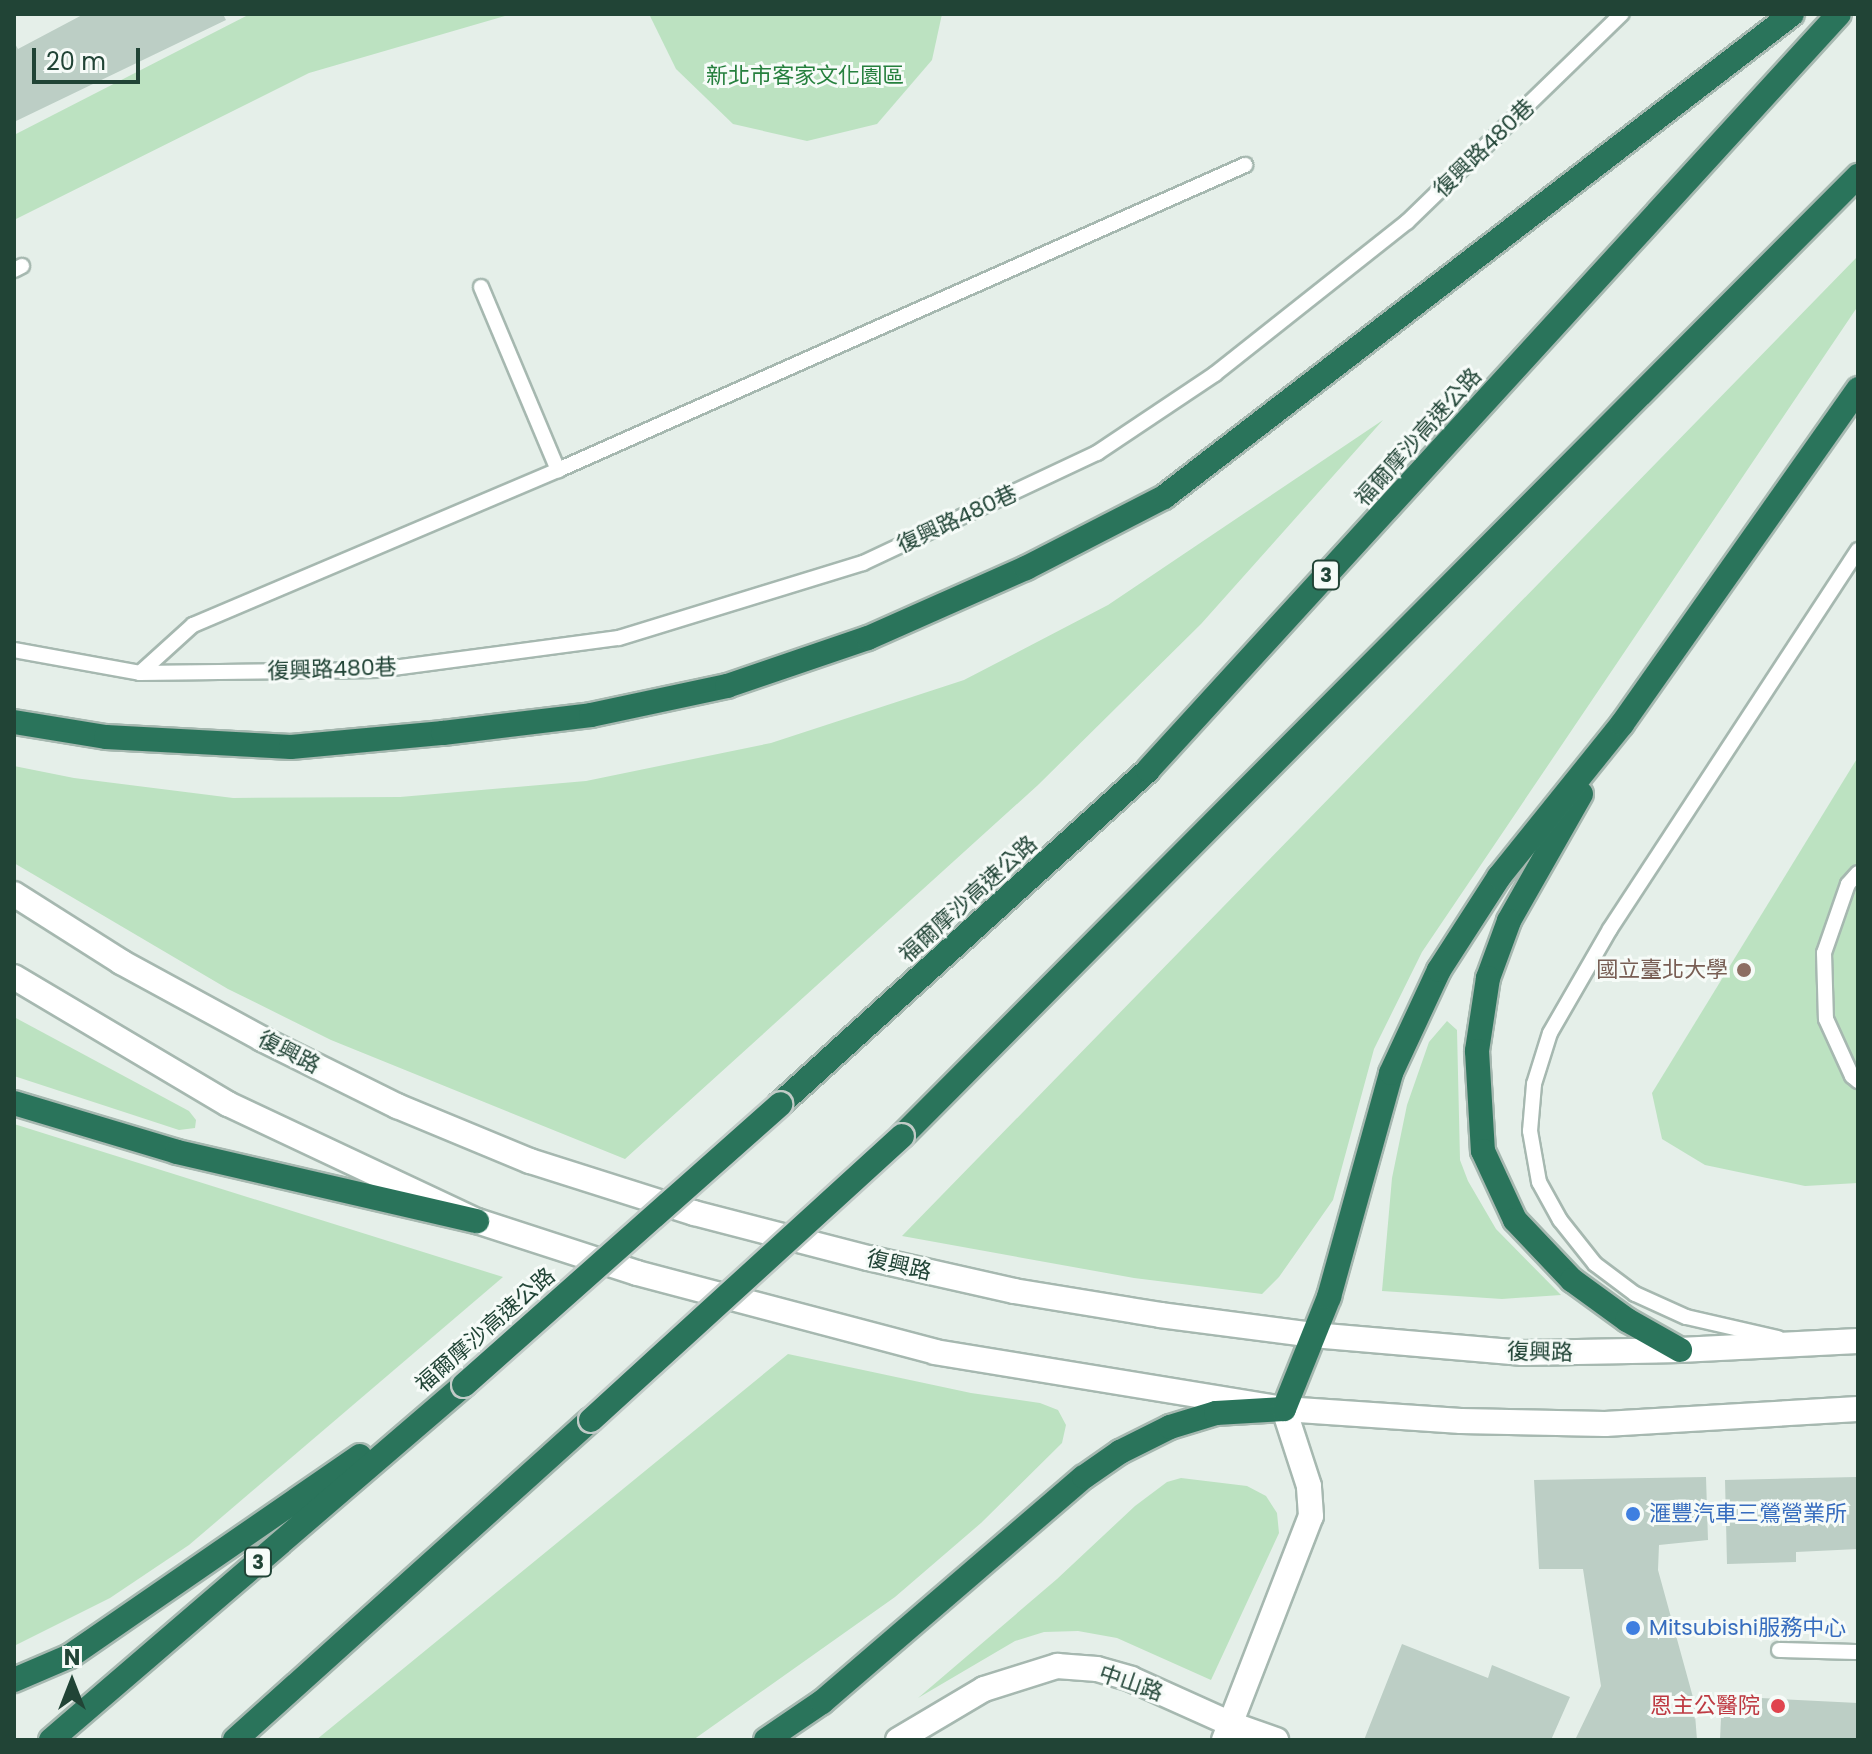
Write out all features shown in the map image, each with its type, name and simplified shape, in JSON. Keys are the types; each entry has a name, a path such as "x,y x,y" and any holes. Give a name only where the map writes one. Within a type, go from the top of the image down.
{"highway":[{"path":"14,722 106,737 291,747 443,733 591,715 727,686 868,638 1026,568 1164,497 1792,14"},
{"name":"福爾摩沙高速公路","path":"51,1740 464,1385 1148,770 1839,14"},
{"path":"235,1740 902,1136 1858,176"},
{"path":"766,1740 822,1702 1084,1477 1120,1452 1170,1427 1216,1413 1284,1409 1332,1285 1391,1073 1439,970 1499,877 1622,724 1858,389"},
{"path":"1622,724 1500,938 1480,1021 1481,1133 1483,1151 1501,1196 1515,1220 1534,1241 1572,1280 1627,1320 1680,1350"},
{"path":"14,1103 177,1152 477,1221"},
{"path":"14,1680 70,1656 464,1385"}],"main road":[{"name":"復興路","path":"14,894 121,962 262,1039 397,1106 530,1161 694,1213 1014,1291 1313,1335 1523,1353 1680,1350 1858,1341"},
{"path":"14,977 228,1104 477,1221 637,1273 935,1352 1284,1409 1461,1421 1605,1424 1858,1409"},
{"path":"1227,1732 1311,1516 1309,1486 1284,1409"},
{"name":"中山路","path":"898,1740 984,1689 1057,1666 1097,1669 1131,1679 1227,1732 1276,1740"}],"lane":[{"name":"復興路480巷","path":"14,650 140,673 378,670 619,638 863,563 1097,453 1215,374 1407,222 1622,14"},
{"path":"140,673 193,625 558,470 1245,165"},
{"path":"481,287 558,470"},
{"path":"1802,1344 1686,1317 1635,1294 1605,1271 1560,1220 1539,1182 1530,1131 1534,1084 1550,1033 1610,929 1858,550"},
{"path":"1856,1076 1826,1019 1824,953 1848,884 1858,873"},
{"path":"1779,1650 1858,1652"}],"green space":[{"path":"250,14 512,14 309,73 14,220 14,135"},
{"name":"新北市客家文化園區","path":"649,14 942,14 932,60 877,124 807,141 733,124 676,69"},
{"path":"1858,256 1858,306 1422,952 1374,1049 1333,1200 1279,1277 1262,1294 1134,1278 902,1236"},
{"path":"1383,420 1201,624 1038,785 625,1159 331,1040 228,989 14,863 14,766 74,778 233,798 400,797 586,781 771,743 964,680 1108,605"},
{"path":"1858,757 1858,1183 1805,1186 1705,1165 1662,1139 1652,1093"},
{"path":"14,1017 189,1111 196,1120 195,1128 179,1130 14,1076"},
{"path":"1447,1021 1457,1030 1460,1160 1468,1181 1496,1229 1561,1295 1502,1299 1382,1291 1392,1178 1407,1105 1429,1042"},
{"path":"14,1124 503,1277 189,1545 110,1598 14,1646"},
{"path":"788,1354 971,1393 1040,1403 1058,1410 1066,1425 1062,1443 981,1523 895,1597 693,1740 316,1740"},
{"path":"1181,1478 1247,1486 1266,1496 1277,1513 1279,1533 1211,1680 1117,1638 1078,1631 1044,1632 1015,1641 918,1698 1057,1579 1135,1506 1167,1482"}],"building":[{"path":"84,14 223,14 226,20 14,122 14,42 18,49"},
{"name":"Mitsubishi服務中心","path":"1706,1477 1708,1540 1659,1545 1658,1570 1694,1701 1697,1740 1575,1740 1601,1686 1583,1569 1539,1569 1534,1480"},
{"path":"1856,1477 1858,1549 1796,1552 1796,1562 1727,1564 1725,1480"},
{"path":"1402,1644 1488,1678 1492,1665 1570,1697 1551,1740 1364,1740"},
{"path":"1722,1696 1858,1703 1858,1740 1720,1740"}],"place":[{"name":"國立臺北大學","path":"1744,970"},
{"name":"滙豐汽車三鶯營業所","path":"1633,1514"},
{"name":"Mitsubishi服務中心","path":"1633,1628"},
{"name":"恩主公醫院","path":"1778,1706"}]}
